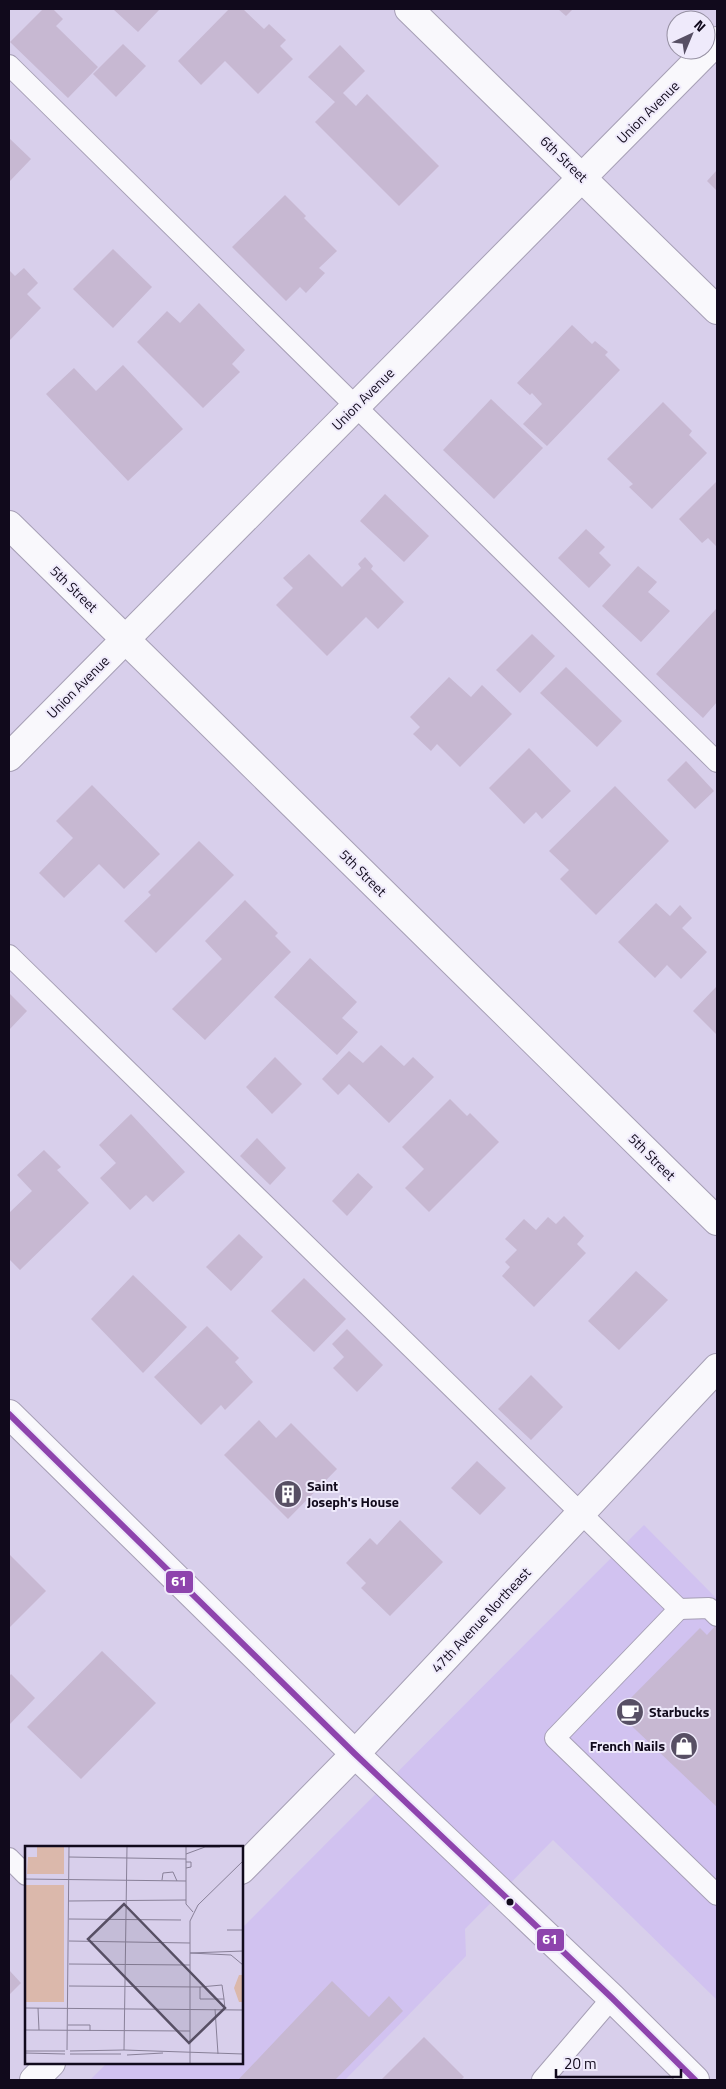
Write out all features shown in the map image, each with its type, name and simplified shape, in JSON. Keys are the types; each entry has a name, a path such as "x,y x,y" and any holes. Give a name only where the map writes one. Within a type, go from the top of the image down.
{"street":[{"name":"6th Street","path":"409,9 717,310"},
{"name":"Union Avenue","path":"9,758 717,42"},
{"name":"5th Street","path":"9,525 717,1221"},
{"name":"47th Avenue Northeast","path":"242,1869 356,1754 717,1368"},
{"path":"9,1414 356,1754 612,1998 694,2080"},
{"path":"34,2080 50,2064"}],"lane":[{"path":"9,64 717,762"},
{"path":"9,955 580,1515 679,1609"},
{"path":"717,1616 709,1608 679,1609 555,1738 717,1895"},
{"path":"9,1858 25,1874"},
{"path":"542,2080 612,1998"}],"shaded area":[{"path":"644,1525 717,1599 717,2000 553,1840 465,1929 466,1956 345,2080 90,2080 106,2064 242,2064 242,1928"}],"building":[{"path":"43,9 53,9 63,19 56,26 98,67 68,98 10,42"},
{"path":"113,9 160,9 138,32"},
{"path":"229,9 243,9 264,29 269,24 286,40 280,46 293,59 258,94 225,61 201,85 178,61"},
{"path":"558,9 573,9 566,16"},
{"path":"123,44 146,66 116,97 93,74"},
{"path":"340,45 365,71 343,93 356,106 367,94 439,166 399,206 315,122 335,102 308,77"},
{"path":"9,138 31,159 9,182"},
{"path":"717,170 717,191 707,181"},
{"path":"285,195 306,216 304,218 337,251 319,268 325,273 306,293 300,287 286,301 232,247"},
{"path":"113,249 152,287 113,328 73,289"},
{"path":"24,268 38,283 27,294 41,308 9,341 9,270 15,276"},
{"path":"199,303 245,350 232,364 240,372 203,408 137,342 167,311 180,323"},
{"path":"572,325 592,344 595,341 608,352 605,355 620,370 547,446 523,424 542,404 532,393 530,395 517,383"},
{"path":"123,365 183,429 128,481 46,394 74,368 96,391"},
{"path":"491,399 543,448 494,499 443,450"},
{"path":"663,402 692,431 689,435 707,453 652,509 629,487 633,484 607,459"},
{"path":"717,481 717,547 708,538 702,543 679,519"},
{"path":"385,494 429,536 404,562 360,521"},
{"path":"586,529 605,547 599,553 611,565 589,588 558,558"},
{"path":"309,554 342,587 361,568 358,564 365,557 373,566 371,569 404,602 378,629 366,617 327,656 276,605 293,588 283,578"},
{"path":"638,566 657,582 648,592 670,611 641,642 602,606"},
{"path":"716,609 717,702 703,718 656,674"},
{"path":"532,634 555,656 520,693 496,670"},
{"path":"566,667 622,721 597,747 540,693"},
{"path":"449,677 471,697 482,685 512,714 460,767 437,744 431,751 413,734 420,727 410,717"},
{"path":"529,748 571,791 542,819 536,812 524,824 489,788"},
{"path":"686,761 714,791 695,809 667,780"},
{"path":"92,785 160,854 124,889 99,864 64,898 39,873 73,838 56,821"},
{"path":"615,786 669,841 596,915 560,879 569,870 549,851"},
{"path":"199,841 234,875 156,953 124,921 151,895 148,892"},
{"path":"245,900 278,933 275,936 291,952 205,1040 172,1009 222,959 205,941"},
{"path":"656,903 670,916 680,905 692,918 682,928 707,952 681,979 667,965 655,978 618,942"},
{"path":"310,958 357,1002 342,1018 358,1032 337,1055 274,997"},
{"path":"717,986 717,1035 693,1011"},
{"path":"9,993 27,1011 9,1030"},
{"path":"381,1045 404,1066 413,1057 434,1077 389,1123 349,1084 338,1095 322,1079 349,1051 363,1063"},
{"path":"275,1057 302,1084 272,1114 246,1087"},
{"path":"450,1099 467,1116 470,1113 499,1142 429,1212 405,1188 424,1169 402,1147"},
{"path":"131,1114 185,1172 153,1202 146,1195 130,1210 100,1178 116,1163 99,1145"},
{"path":"257,1138 286,1168 270,1185 240,1156"},
{"path":"44,1150 61,1167 57,1170 89,1203 20,1270 9,1259 9,1213 32,1191 17,1175"},
{"path":"358,1173 373,1187 347,1216 332,1201"},
{"path":"564,1216 584,1236 577,1244 586,1253 534,1307 502,1276 510,1267 505,1262 517,1250 505,1239 524,1219 536,1230 548,1217 556,1224"},
{"path":"239,1234 263,1257 231,1291 206,1267"},
{"path":"636,1271 668,1300 619,1350 588,1321"},
{"path":"133,1275 187,1327 143,1373 91,1319"},
{"path":"304,1278 346,1319 314,1352 271,1311"},
{"path":"207,1326 239,1358 235,1362 253,1382 225,1410 221,1405 201,1425 154,1377"},
{"path":"347,1329 383,1365 357,1392 333,1368 344,1357 332,1344"},
{"path":"531,1375 563,1407 531,1440 498,1409"},
{"name":"Saint Joseph's House","path":"259,1420 276,1438 291,1423 337,1469 288,1519 224,1455"},
{"path":"477,1461 506,1488 480,1515 451,1488"},
{"path":"400,1520 443,1562 390,1616 361,1588 366,1583 346,1563 370,1538 377,1545"},
{"path":"9,1554 46,1591 9,1628"},
{"path":"717,1624 717,1807 617,1712 700,1628 707,1635"},
{"path":"102,1651 156,1703 81,1779 27,1727"},
{"path":"11,1674 35,1698 9,1725 9,1677"},
{"path":"9,1970 21,1983 9,1995"},
{"path":"332,1981 369,2017 389,1996 403,2011 335,2080 238,2080"},
{"path":"424,2037 464,2077 461,2080 382,2079"}],"transit line":[{"name":"61","path":"9,1414 355,1754 612,1998 695,2080"}],"place":[{"name":"Saint Joseph's House","path":"288,1494"},
{"name":"Starbucks","path":"630,1712"},
{"name":"French Nails","path":"684,1746"}]}
